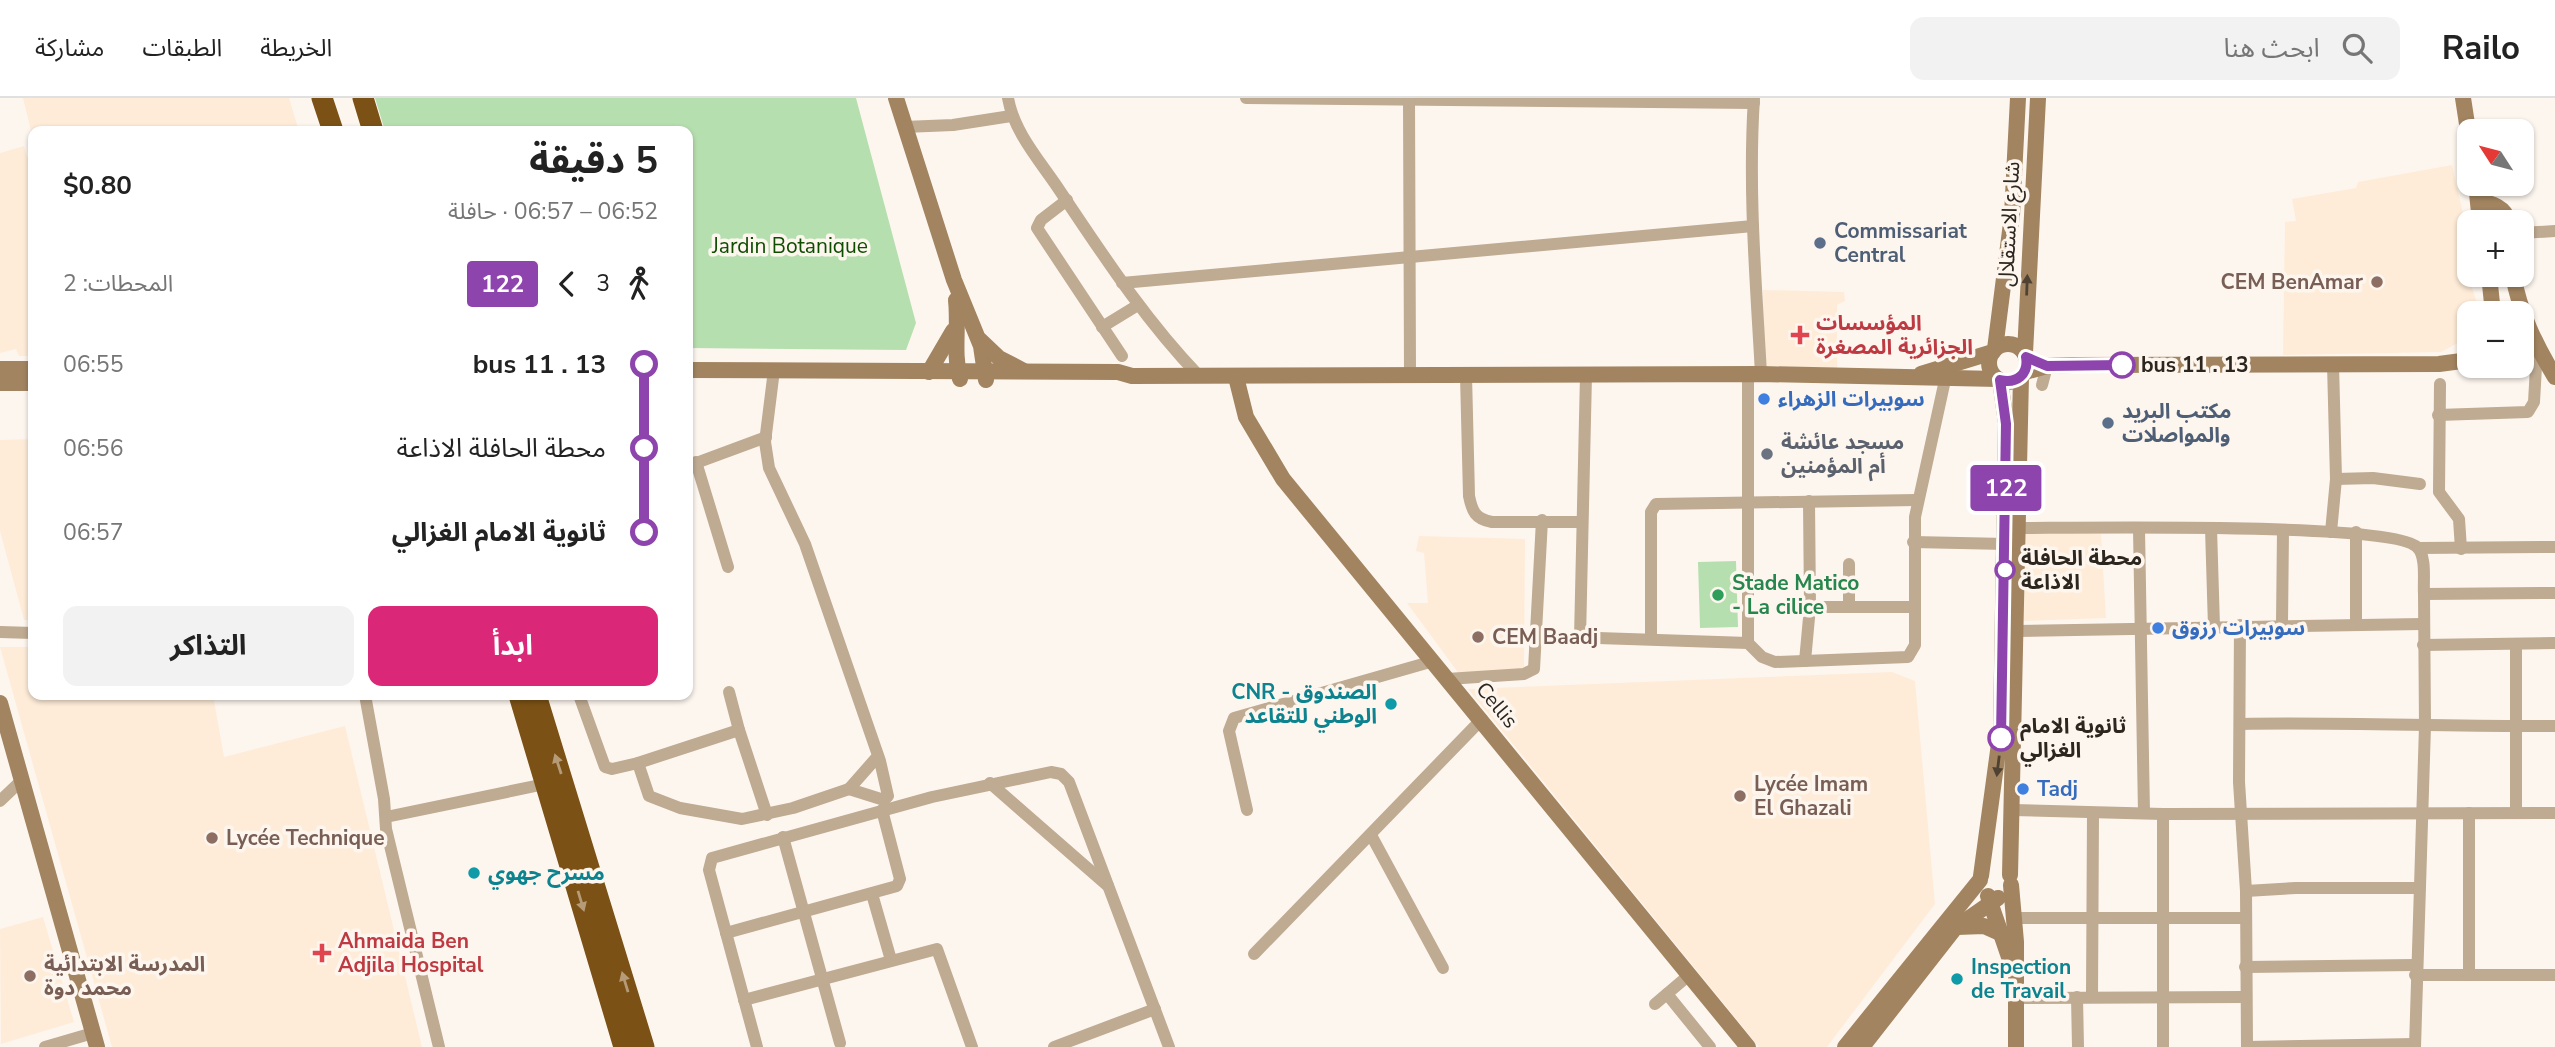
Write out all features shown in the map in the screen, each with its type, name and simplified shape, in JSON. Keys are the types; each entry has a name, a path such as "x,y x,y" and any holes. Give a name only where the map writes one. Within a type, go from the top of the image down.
{"highway":[{"path":"322,98 331,126"},
{"path":"337,98 345,126"},
{"path":"351,98 359,126"},
{"path":"363,98 371,126"},
{"path":"525,700 545,784 624,1047"},
{"path":"528,700 544,720"},
{"path":"543,700 544,720 644,1047"}],"main road":[{"path":"896,98 954,280 978,338 986,377"},
{"path":"2016,979 1992,899 1981,889 1980,878 2001,729 2006,544 2006,424 1999,380 1989,364 1994,350 2012,215 2018,99 2055,98"},
{"path":"2463,98 2466,119"},
{"name":"شارع الاستقلال","path":"2016,1047 2015,918 2011,880 2015,631 2024,365 2038,99"},
{"path":"2477,196 2479,210"},
{"path":"2478,201 2493,204 2503,210"},
{"path":"954,280 958,315 956,358 959,375"},
{"path":"2515,287 2538,349 2555,377"},
{"path":"929,372 946,346 958,315"},
{"path":"978,338 999,358 1029,374"},
{"path":"1912,377 2011,344 2024,365"},
{"path":"2024,365 2457,362"},
{"path":"986,377 1118,372 1132,376 1236,377 1754,374 2011,382 2024,365"},
{"path":"0,369 28,369"},
{"path":"693,370 929,372 986,377 1119,380 1132,376"},
{"path":"693,378 959,375"},
{"name":"Cellis","path":"1236,377 1246,417 1283,480 1430,662 1482,719 1748,1047"},
{"path":"0,383 28,383"},
{"path":"1,710 95,1040"},
{"path":"1845,1047 1980,878 1993,866 2003,868 2011,880 2007,893 1992,899 1955,928 1862,1047"},
{"path":"1955,928 1984,926 2002,934"}],"street":[{"path":"1008,98 1011,116 1122,283 1199,376"},
{"path":"1246,98 1754,100 1751,123 1754,374 1748,503 1748,643"},
{"path":"1409,98 1410,375"},
{"path":"904,127 953,125 1011,116"},
{"path":"1067,200 1041,220 1037,228 1122,356"},
{"path":"1122,283 1753,226"},
{"path":"2534,232 2555,231"},
{"path":"1102,327 1139,305"},
{"path":"2438,415 2528,412 2534,402 2534,365 2538,349"},
{"path":"2331,532 2336,480 2333,364"},
{"path":"2042,385 2047,366"},
{"path":"1466,375 1469,496 1474,513 1478,518 1492,522 1582,522"},
{"path":"1580,638 1586,375"},
{"path":"773,378 766,437 769,468 805,544 878,756 888,788 887,799 849,789"},
{"path":"1538,636 1748,643 1768,660 1908,657 1915,645 1913,542 1917,500 1945,380"},
{"path":"2440,384 2439,492 2459,519 2461,549"},
{"path":"693,465 766,437"},
{"path":"693,468 727,567"},
{"path":"2336,480 2373,478 2420,484"},
{"path":"1651,639 1652,507 1659,502 1917,500"},
{"path":"1805,661 1810,607 1810,501"},
{"path":"1447,679 1531,672 1538,636 1542,520"},
{"path":"2018,528 2211,528 2356,532 2407,541 2418,548 2422,555 2424,594 2422,624 2425,726 2415,1045 2247,1047 2246,891 2239,782 2240,625"},
{"path":"2211,528 2214,626"},
{"path":"2139,529 2144,813"},
{"path":"2282,624 2283,530"},
{"path":"2356,532 2356,625"},
{"path":"1913,542 2006,544"},
{"path":"2418,548 2555,547"},
{"path":"1849,564 1849,606"},
{"path":"2424,594 2555,593"},
{"path":"1810,607 1914,607"},
{"path":"2015,631 2282,624 2422,624"},
{"path":"0,632 28,633"},
{"path":"2423,645 2555,643"},
{"path":"2515,813 2516,644"},
{"path":"1247,810 1229,731 1234,718 1430,662"},
{"path":"729,692 738,730 767,815"},
{"path":"366,700 386,829 439,1047"},
{"path":"581,700 604,766 612,769 738,730"},
{"path":"1254,954 1482,719"},
{"path":"2241,724 2379,722 2425,726 2555,726"},
{"path":"638,762 645,788 655,801 741,820 767,815 849,789 878,756"},
{"path":"757,1047 709,862 721,853 882,810 990,783 1051,772 1066,777 1111,889 1169,1047"},
{"path":"0,801 22,780"},
{"path":"990,783 1111,889"},
{"path":"386,817 545,784"},
{"path":"726,933 897,886 900,879 882,810"},
{"path":"2013,810 2163,814 2555,813"},
{"path":"2092,996 2093,813"},
{"path":"2469,813 2469,975"},
{"path":"2163,814 2163,1047"},
{"path":"1371,835 1443,968"},
{"path":"783,837 841,1043"},
{"path":"2246,891 2296,888 2419,888"},
{"path":"872,894 891,960"},
{"path":"2015,918 2245,918"},
{"path":"744,1000 938,950 972,1047"},
{"path":"2245,967 2416,970 2469,975 2555,975"},
{"path":"1655,1004 1688,976"},
{"path":"1667,994 1710,1047"},
{"path":"2077,997 2078,1047"},
{"path":"2015,998 2246,997"},
{"path":"1054,1047 1155,1009"},
{"path":"45,1047 95,1040"}],"shaded area":[{"path":"23,98 289,98 297,126 30,126"},
{"path":"24,146 28,160 28,356 19,356 16,349 0,353 0,153"},
{"name":"CEM BenAmar","path":"2452,165 2462,210 2457,210 2457,287 2472,287 2476,301 2457,301 2457,343 2441,352 2283,355 2285,222 2296,221 2292,199 2356,188 2358,182"},
{"name":"المؤسسات الجزائرية المصغرة","path":"1763,290 1844,292 1845,301 1837,305 1837,368 1764,366"},
{"path":"28,439 28,620 24,620 0,531 0,440"},
{"path":"2023,534 2101,534 2106,618 2024,621"},
{"name":"CEM Baadj","path":"1419,536 1525,539 1524,670 1460,675 1407,603 1428,603 1424,553 1416,551"},
{"name":"Lycée Technique","path":"0,647 28,647 28,700 214,700 224,757 345,726 422,1047 112,1047"},
{"name":"Lycée Imam El Ghazali","path":"1892,672 1915,681 1935,904 1827,1047 1759,1047 1468,689"},
{"name":"المدرسة الابتدائية محمد دوة","path":"43,917 74,1022 1,1044 0,929"}],"green space":[{"name":"Jardin Botanique","path":"375,98 856,98 916,323 906,350 693,348 693,126 383,126"},
{"name":"Stade Matico - La cilice","path":"1736,561 1738,627 1700,628 1698,562"}],"bus line":[{"name":"122","path":"2001,738 2006,424 2000,380 2011,382 2021,377 2027,368 2026,357 2047,366 2122,365"}],"place":[{"name":"Commissariat Central","path":"1820,243"},
{"name":"CEM BenAmar","path":"2377,282"},
{"name":"المؤسسات الجزائرية المصغرة","path":"1800,335"},
{"name":"bus 11 . 13","path":"2122,365"},
{"name":"سوبيرات الزهراء","path":"1764,399"},
{"name":"مكتب البريد والمواصلات","path":"2108,423"},
{"name":"مسجد عائشة أم المؤمنين","path":"1767,454"},
{"name":"محطة الحافلة الاذاعة","path":"2005,570"},
{"name":"Stade Matico - La cilice","path":"1718,595"},
{"name":"سوبيرات رزوق","path":"2158,628"},
{"name":"CEM Baadj","path":"1478,637"},
{"name":"CNR - الصندوق الوطني للتقاعد","path":"1391,704"},
{"name":"ثانوية الامام الغزالي","path":"2001,738"},
{"name":"Tadj","path":"2023,789"},
{"name":"Lycée Imam El Ghazali","path":"1740,796"},
{"name":"Lycée Technique","path":"212,838"},
{"name":"مسرح جهوي","path":"474,873"},
{"name":"Ahmaida Ben Adjila Hospital","path":"322,953"},
{"name":"المدرسة الابتدائية محمد دوة","path":"30,976"},
{"name":"Inspection de Travail","path":"1957,979"}]}
